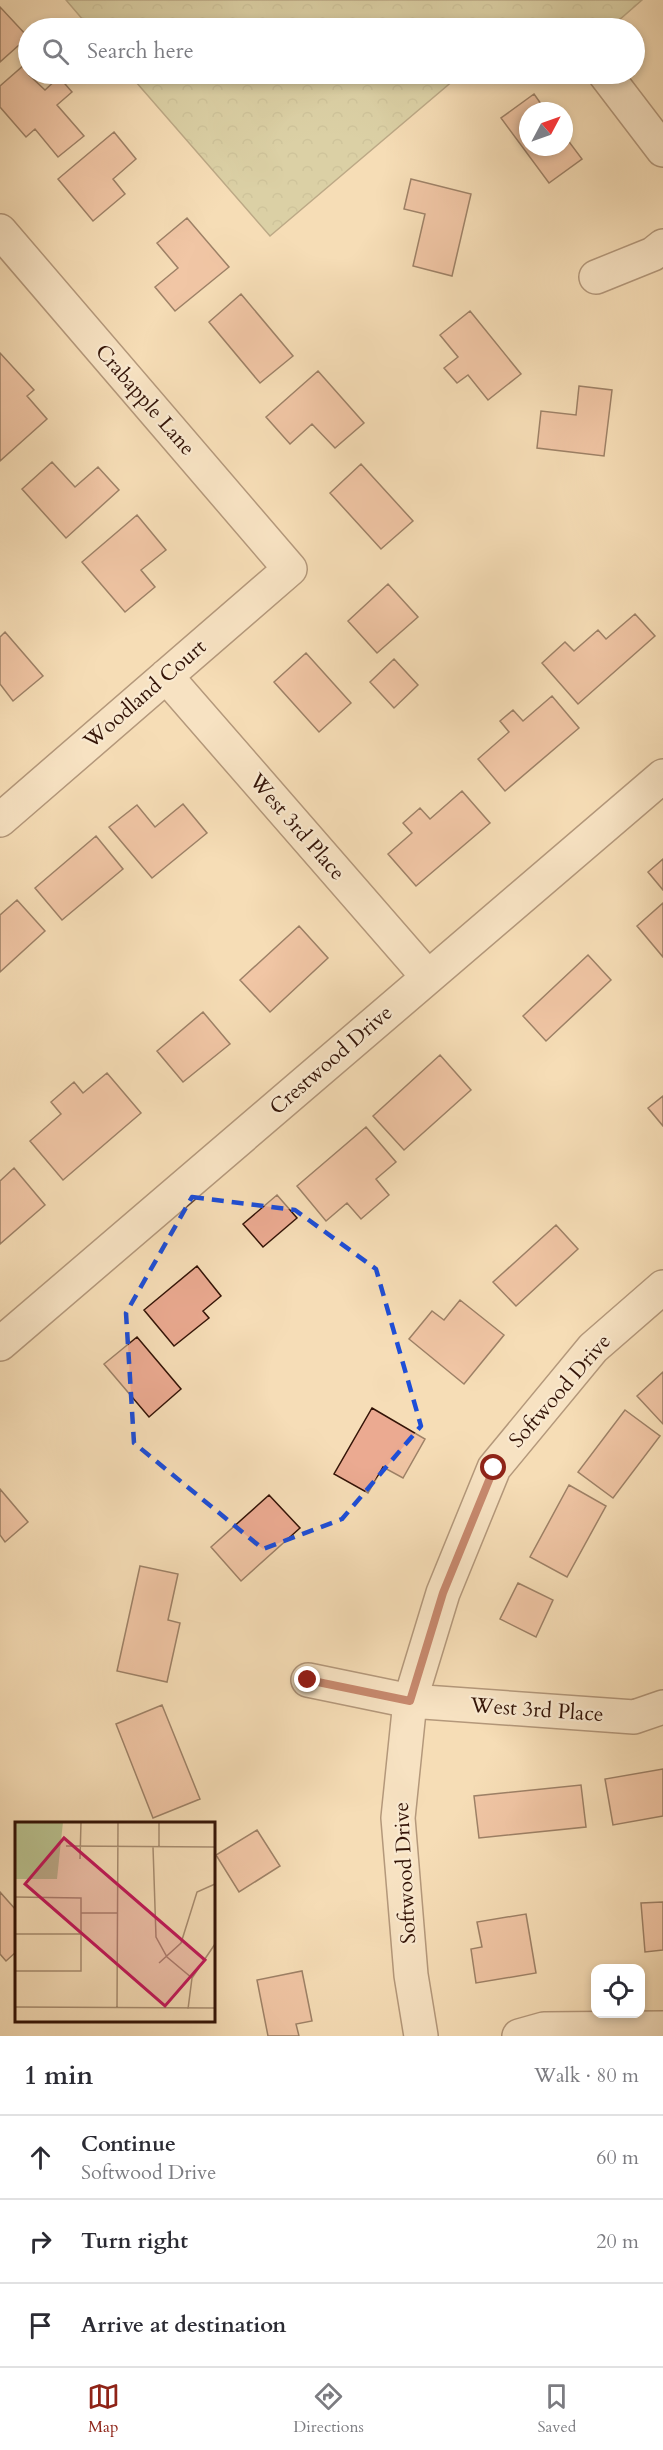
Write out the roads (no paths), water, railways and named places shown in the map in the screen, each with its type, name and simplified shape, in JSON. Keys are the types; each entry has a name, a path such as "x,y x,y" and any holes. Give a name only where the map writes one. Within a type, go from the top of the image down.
{"street":[{"path":"613,84 663,150"},
{"name":"Crabapple Lane","path":"0,231 290,569"},
{"path":"596,277 653,254 663,246"},
{"name":"Woodland Court","path":"0,820 290,569"},
{"name":"West 3rd Place","path":"166,676 428,977"},
{"name":"Crestwood Drive","path":"0,1344 663,776"},
{"name":"Softwood Drive","path":"421,2036 411,1975 398,1818 410,1701 443,1593 494,1468 593,1348 663,1287"},
{"name":"West 3rd Place","path":"308,1680 410,1701 634,1717 663,1707"},
{"path":"519,2036 544,2029 663,2028"}]}
